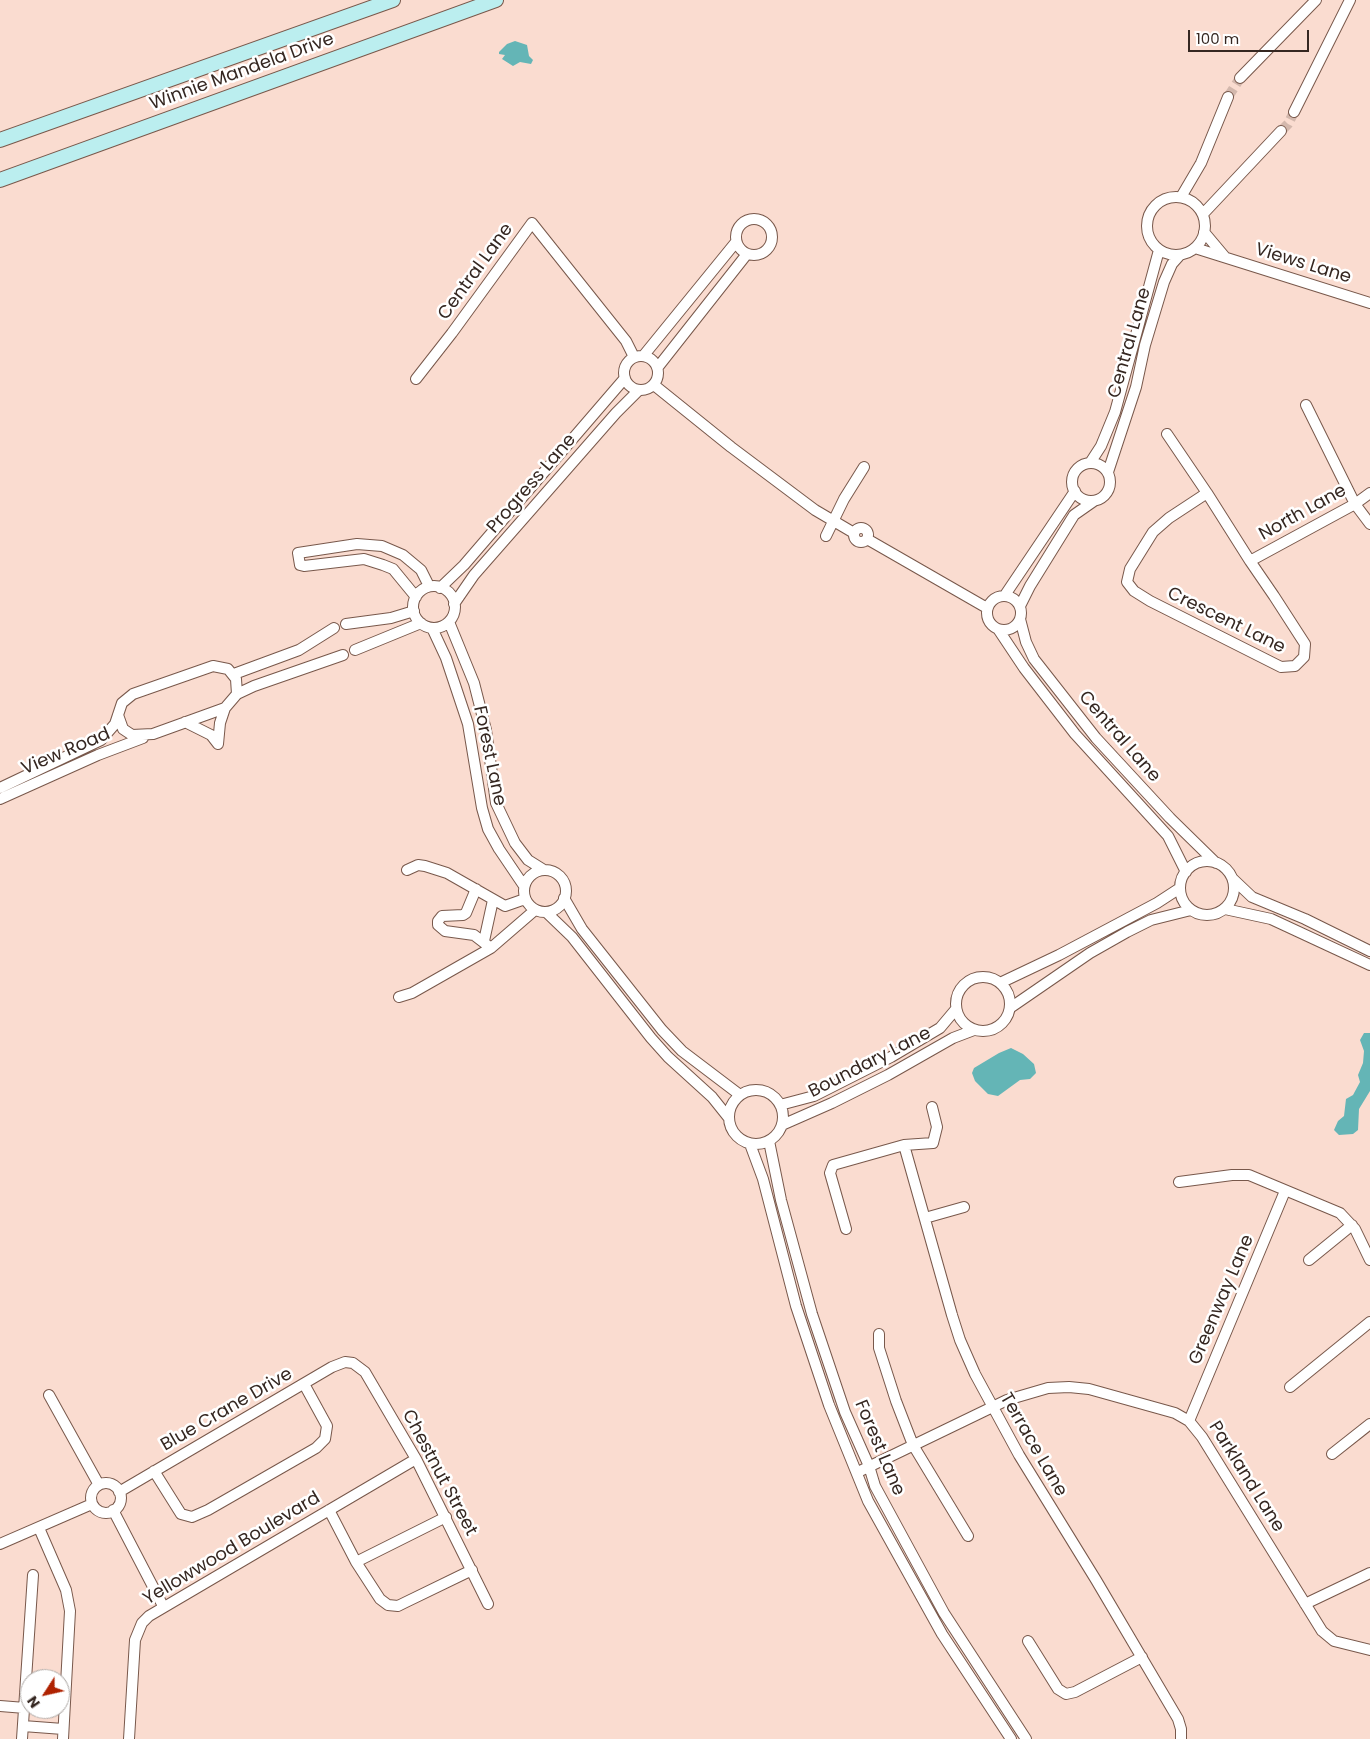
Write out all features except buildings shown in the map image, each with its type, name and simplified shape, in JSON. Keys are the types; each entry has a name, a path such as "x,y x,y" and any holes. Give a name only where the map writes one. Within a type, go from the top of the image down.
{"main road":[{"name":"Winnie Mandela Drive","path":"0,140 393,0"},
{"name":"Winnie Mandela Drive","path":"0,180 496,0"}],"street":[{"path":"1240,78 1316,0"},
{"path":"1294,112 1350,0"},
{"path":"1181,197 1201,163 1228,97"},
{"path":"1202,214 1281,130"},
{"path":"1204,232 1195,248 1180,255 1169,254 1159,250 1149,237 1147,230 1149,214 1159,202 1166,198 1181,197 1197,206 1202,214 1204,232 1226,258"},
{"path":"639,356 655,361 658,367 658,376 654,385 645,390 639,390 630,386 625,378 626,363 639,356 736,242 739,226 745,221 753,220 767,226 771,233 768,248 762,253 747,254 740,249 736,242"},
{"name":"Central Lane","path":"416,379 452,333 532,222 639,356"},
{"name":"Views Lane","path":"1195,248 1370,302"},
{"name":"Central Lane","path":"1159,250 1115,412 1101,446 1090,462 1080,466 1073,475 1075,491 1004,595 993,599 987,608 988,619 998,629 1024,668 1075,734 1168,836 1186,872"},
{"path":"658,367 747,254"},
{"name":"Central Lane","path":"1180,255 1172,264 1164,282 1145,345 1136,387 1108,472 1110,488 1104,497 1094,501 1074,515 1020,606 1020,618 1026,642 1034,659 1096,738 1170,818 1216,862"},
{"name":"Progress Lane","path":"435,587 464,565 625,378"},
{"path":"654,385 731,447 832,521 854,533 859,529 864,529 867,532 867,539 987,608"},
{"name":"Progress Lane","path":"454,604 474,575 610,420 639,390"},
{"path":"1306,405 1355,504 1370,524"},
{"name":"Crescent Lane","path":"1168,434 1207,493 1304,644 1304,656 1295,666 1281,667 1140,596 1127,582 1130,570 1153,532 1169,518 1207,493"},
{"path":"1090,462 1100,465 1108,472"},
{"path":"826,536 844,499 864,467"},
{"path":"1075,491 1081,498 1094,501"},
{"name":"North Lane","path":"1250,561 1355,504 1370,493"},
{"path":"357,544 382,546 409,560 435,587 450,594 454,604 454,611 449,622 444,626 432,628 421,623 414,611 416,597 393,569 383,565 364,559 304,566 300,565 298,553 357,544"},
{"path":"416,597 435,587"},
{"path":"1004,595 1014,598 1020,606"},
{"path":"346,624 391,618 414,611"},
{"path":"998,629 1007,630 1013,628 1020,618"},
{"name":"Forest Lane","path":"449,622 474,683 486,730 496,803 515,843 528,860 544,870"},
{"path":"355,650 421,623"},
{"path":"237,694 238,686 234,674 299,650 334,628"},
{"name":"Forest Lane","path":"432,628 446,658 468,724 482,808 488,828 499,849 524,886"},
{"path":"185,722 212,735 218,744 220,723 225,708 237,694 254,686 343,655"},
{"name":"View Road","path":"0,788 93,745 106,734 118,715 122,704 133,694 213,666 228,669 234,674"},
{"name":"View Road","path":"0,799 146,736 225,708"},
{"name":"View Road","path":"118,715 120,723 127,732 132,735 146,736"},
{"path":"1000,983 1157,903 1180,888 1186,872 1199,862 1216,862 1224,867 1232,879 1252,897 1305,919 1370,951"},
{"path":"407,870 418,865 447,873 493,900 509,906 525,899"},
{"path":"544,870 561,878 565,890 564,898 556,909 546,912 535,910 525,899 524,886 531,875 544,870"},
{"path":"1225,909 1234,892 1232,879"},
{"path":"1180,888 1185,904 1190,910 1208,916 1225,909 1272,919 1370,965"},
{"path":"476,889 466,913 442,916 438,921 438,925 445,931 474,935 487,944"},
{"path":"564,898 582,929 662,1030 682,1051 740,1095"},
{"path":"487,944 493,900"},
{"path":"399,996 412,993 535,910"},
{"path":"1010,1008 1090,953 1137,927 1159,918 1190,910"},
{"path":"546,912 572,937 662,1051 712,1096 728,1117 734,1134 750,1144 770,1141 782,1125 780,1105 770,1094 762,1091 747,1091 740,1095 730,1108 728,1117"},
{"path":"984,977 1000,983 1009,999 1010,1008 1007,1017 993,1030 974,1030 961,1021 956,1009 958,993 968,981 984,977"},
{"name":"Boundary Lane","path":"780,1105 814,1096 891,1057 940,1028 956,1009"},
{"name":"Boundary Lane","path":"782,1125 832,1103 888,1075 953,1038 974,1030"},
{"path":"846,1229 830,1173 833,1165 904,1145 933,1143 937,1127 932,1108"},
{"name":"Forest Lane","path":"770,1141 774,1169 815,1323 845,1412 879,1493 918,1570 953,1628 1026,1739"},
{"name":"Forest Lane","path":"750,1144 761,1171 796,1306 829,1405 858,1472 868,1501 910,1580 942,1634 1012,1739"},
{"name":"Terrace Lane","path":"904,1145 960,1340 991,1407 1142,1657 1178,1720 1181,1729 1181,1739"},
{"path":"761,1171 774,1169"},
{"path":"1180,1182 1240,1174 1340,1213 1352,1225 1370,1260"},
{"name":"Greenway Lane","path":"1189,1421 1285,1191"},
{"path":"925,1218 964,1207"},
{"path":"1308,1260 1352,1225"},
{"path":"1290,1387 1370,1322"},
{"path":"879,1334 882,1356 914,1445 968,1536"},
{"name":"Blue Crane Drive","path":"119,1492 339,1364 353,1363"},
{"name":"Chestnut Street","path":"353,1363 366,1372 416,1459 488,1604"},
{"path":"154,1471 181,1514 192,1517 216,1506 316,1448 325,1439 327,1426 304,1384"},
{"name":"Parkland Lane","path":"858,1472 991,1407 1026,1393 1069,1387 1111,1394 1175,1413 1189,1421 1202,1437 1305,1604 1328,1637 1334,1641 1370,1650"},
{"path":"49,1395 99,1485"},
{"path":"1332,1454 1370,1424"},
{"name":"Yellowwood Boulevard","path":"129,1739 135,1640 142,1623 163,1606 416,1459"},
{"path":"111,1484 119,1492 119,1504 113,1510 102,1512 92,1504 91,1495 99,1485 111,1484"},
{"path":"0,1544 92,1504"},
{"path":"113,1510 163,1606"},
{"path":"329,1510 356,1562 380,1599 392,1606 404,1603 472,1570"},
{"path":"356,1562 446,1517"},
{"path":"23,1726 63,1734 70,1605 66,1590 39,1528"},
{"path":"1305,1604 1370,1573"},
{"path":"27,1669 33,1575"},
{"path":"1028,1641 1058,1689 1066,1694 1075,1692 1142,1657"},
{"path":"0,1706 20,1708"},
{"path":"22,1739 24,1719"}],"water":[{"path":"515,41 527,45 529,56 533,60 531,64 520,62 513,66 502,59 505,55 499,54 499,52 507,44"},
{"path":"1364,1033 1370,1033 1370,1091 1359,1109 1358,1130 1353,1134 1339,1135 1334,1130 1338,1121 1344,1116 1346,1099 1353,1095 1360,1082 1358,1075 1363,1063 1364,1051 1360,1040"},
{"path":"1011,1048 1023,1054 1034,1064 1036,1073 1030,1079 1020,1080 998,1096 988,1094 975,1081 972,1073 974,1068"}],"tunnel":[{"path":"1228,97 1240,78"},
{"path":"1281,131 1288,124 1294,112"}]}
